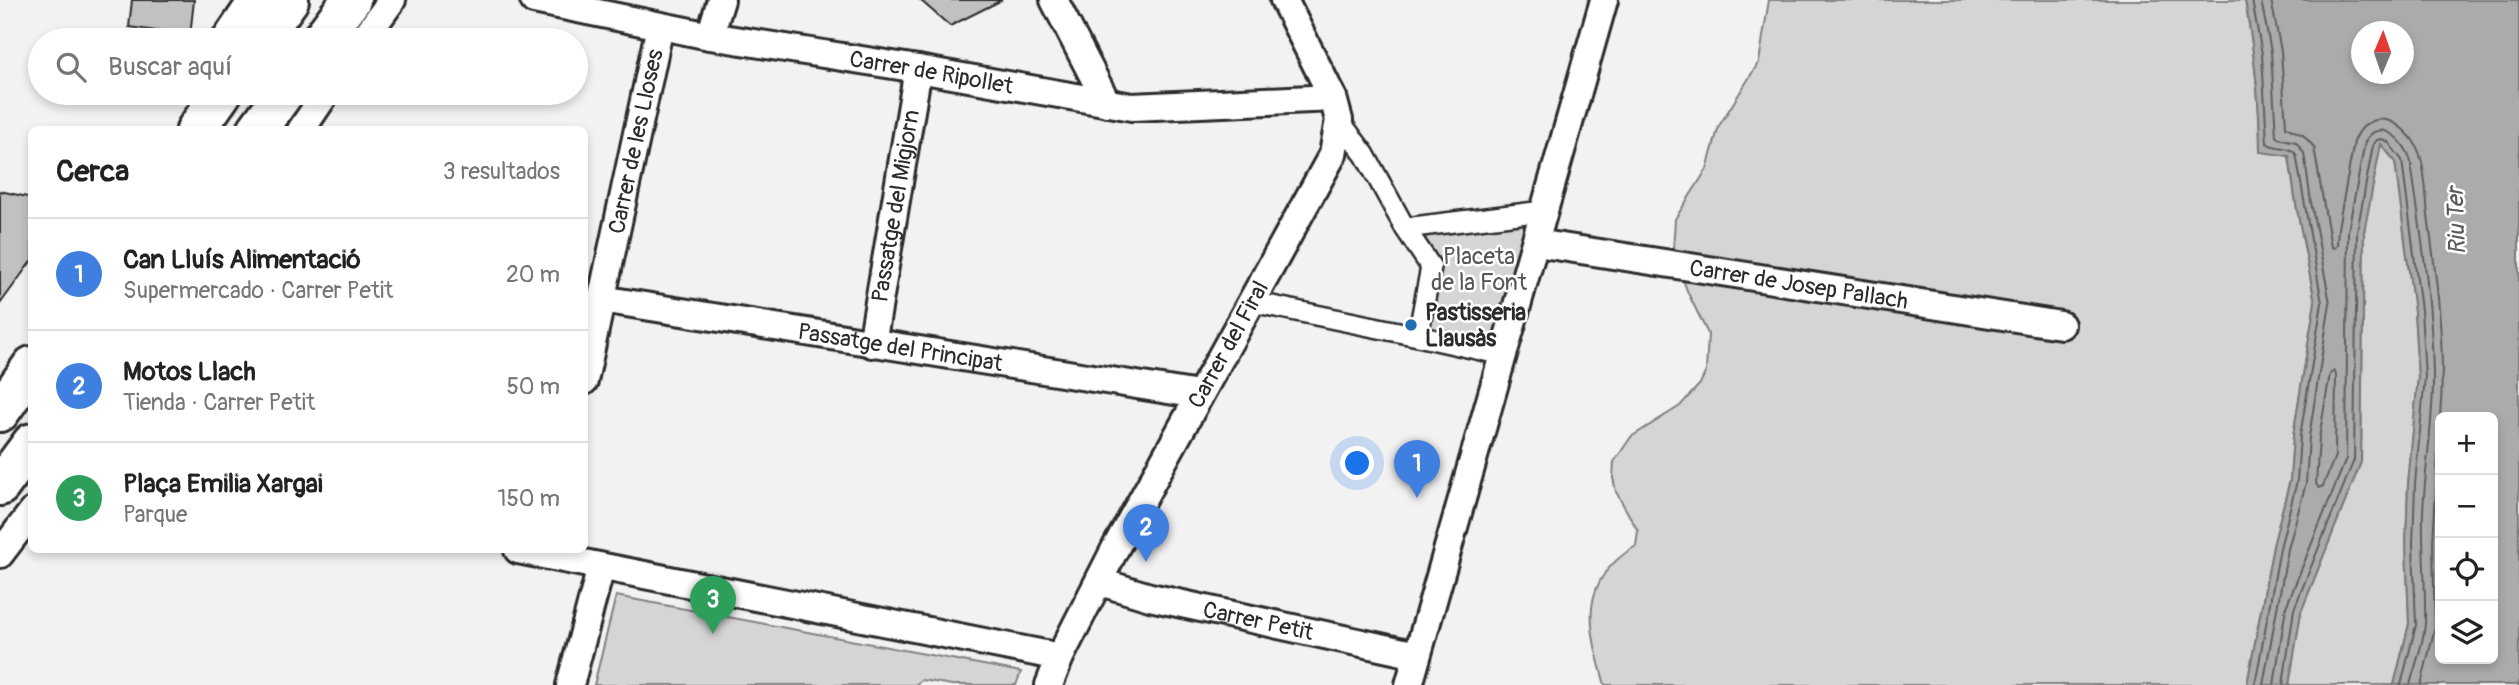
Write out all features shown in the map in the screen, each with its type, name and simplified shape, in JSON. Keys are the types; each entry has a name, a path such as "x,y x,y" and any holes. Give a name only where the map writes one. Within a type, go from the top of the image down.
{"main road":[{"path":"269,28 289,0"},
{"path":"330,28 351,0"},
{"path":"260,126 275,105"},
{"path":"0,412 28,372"},
{"path":"0,486 28,448"}],"street":[{"path":"233,28 252,0"},
{"name":"Carrer de Ripollet","path":"534,0 710,36 1132,107 1336,109"},
{"path":"710,36 722,0"},
{"path":"1054,0 1107,103"},
{"path":"1284,0 1336,109 1405,228 1431,267 1418,335"},
{"path":"1409,685 1604,0"},
{"path":"373,28 395,1"},
{"name":"Carrer de les Lloses","path":"588,362 660,26"},
{"name":"Passatge del Migjorn","path":"872,344 918,69"},
{"path":"304,126 318,105"},
{"name":"Carrer del Firal","path":"1049,685 1060,657 1116,547 1333,154 1336,109"},
{"path":"1405,228 1543,211"},
{"name":"Carrer de Josep Pallach","path":"1536,243 2061,325"},
{"name":"Passatge del Principat","path":"601,299 1199,395"},
{"path":"1252,302 1503,355"},
{"path":"0,554 28,517"},
{"path":"553,553 601,567 1060,657"},
{"path":"570,685 601,567"},
{"name":"Carrer Petit","path":"1100,582 1150,597 1417,655"}],"green space":[{"path":"1769,0 2245,0 2256,76 2260,151 2289,156 2315,302 2293,436 2290,480 2273,546 2247,685 1605,685 1595,645 1592,608 1604,575 1617,560 1636,546 1638,531 1616,492 1614,462 1631,437 1680,406 1700,384 1706,371 1708,334 1688,293 1673,250 1675,219 1707,169 1719,126 1759,62"},
{"path":"2380,143 2395,161 2414,311 2418,377 2408,484 2406,544 2409,624 2394,685 2289,685 2301,612 2361,462 2364,232"},
{"name":"Placeta de la Font","path":"1543,211 1503,355 1418,336 1431,267 1405,228"},
{"path":"616,596 1021,672 1016,685 952,685 922,680 915,685 594,685"}],"water":[{"name":"Riu Ter","path":"2245,0 2519,0 2519,685 2394,685 2409,624 2406,544 2408,484 2418,377 2414,311 2395,161 2381,144 2364,232 2361,462 2301,612 2289,685 2247,685 2273,546 2290,480 2293,436 2315,302 2289,156 2260,152 2254,57"}],"building":[{"path":"132,0 194,0 191,28 129,27"},
{"path":"920,0 1002,0 950,26"},
{"path":"0,191 28,197 28,266 0,304"}],"place":[{"name":"Pastisseria Llausàs","path":"1411,325"},
{"name":"Can Lluís Alimentació","path":"1417,498"},
{"name":"Motos Llach","path":"1146,562"},
{"name":"Plaça Emilia Xargai","path":"713,634"}]}
